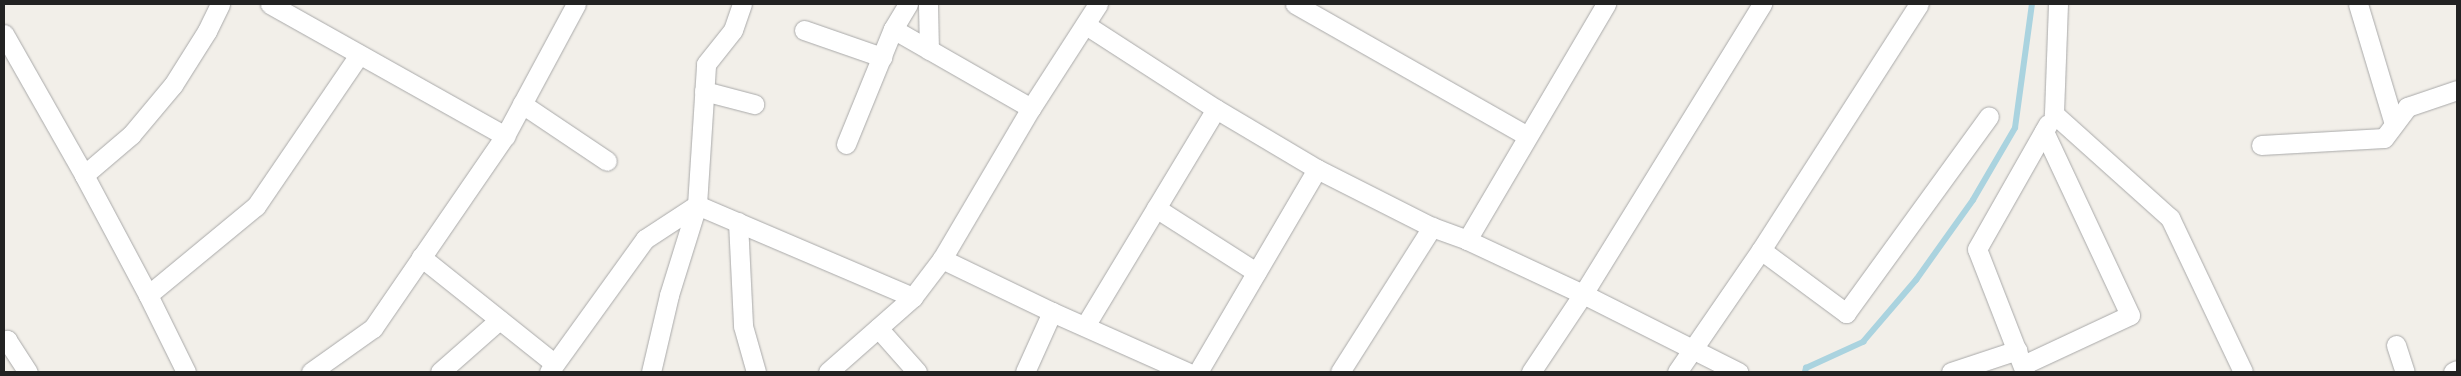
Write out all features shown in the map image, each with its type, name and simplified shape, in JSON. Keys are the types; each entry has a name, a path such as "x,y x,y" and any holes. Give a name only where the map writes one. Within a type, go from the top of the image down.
{"street":[{"path":"84,175 131,135 173,85 207,31 220,4"},
{"path":"270,4 504,136"},
{"path":"311,372 373,328 504,136 576,4"},
{"path":"652,372 668,295 697,205 706,64 733,30 742,4"},
{"path":"846,144 893,29 908,4"},
{"path":"928,4 929,50"},
{"path":"828,372 914,297 942,259 1031,108 1098,4"},
{"path":"1295,4 1527,136"},
{"path":"1467,240 1604,4"},
{"path":"1531,372 1583,294 1762,4"},
{"path":"1677,372 1761,250 1919,4"},
{"path":"2022,363 1977,249 2054,114 2058,4"},
{"path":"2358,4 2394,124"},
{"path":"1086,25 1216,109 1317,169 1432,227 1467,240 1583,294 1738,372"},
{"path":"893,29 1031,108"},
{"path":"804,30 882,57"},
{"path":"4,34 84,175 148,295 186,372"},
{"path":"148,295 256,206 358,55"},
{"path":"2261,145 2384,138 2407,107 2457,90"},
{"path":"704,91 754,104"},
{"path":"522,104 607,161"},
{"path":"1085,326 1216,109"},
{"path":"2054,114 2170,218 2243,372"},
{"path":"1761,250 1846,313 1989,116"},
{"path":"1950,372 2022,363 2130,315 2044,131"},
{"path":"1198,372 1317,169"},
{"path":"697,205 914,297"},
{"path":"422,257 499,320 552,368 645,239 697,205"},
{"path":"1156,208 1256,272"},
{"path":"733,220 743,326 756,372"},
{"path":"1340,372 1432,227"},
{"path":"942,259 1178,370"},
{"path":"1025,372 1052,312"},
{"path":"440,372 499,320"},
{"path":"878,328 917,372"},
{"path":"4,342 7,340 28,372"},
{"path":"2396,345 2405,372"},
{"path":"2453,372 2457,370"}],"waterway":[{"path":"1805,372 1806,368 1863,342 1916,280 1973,200 2015,128 2032,4"}]}
